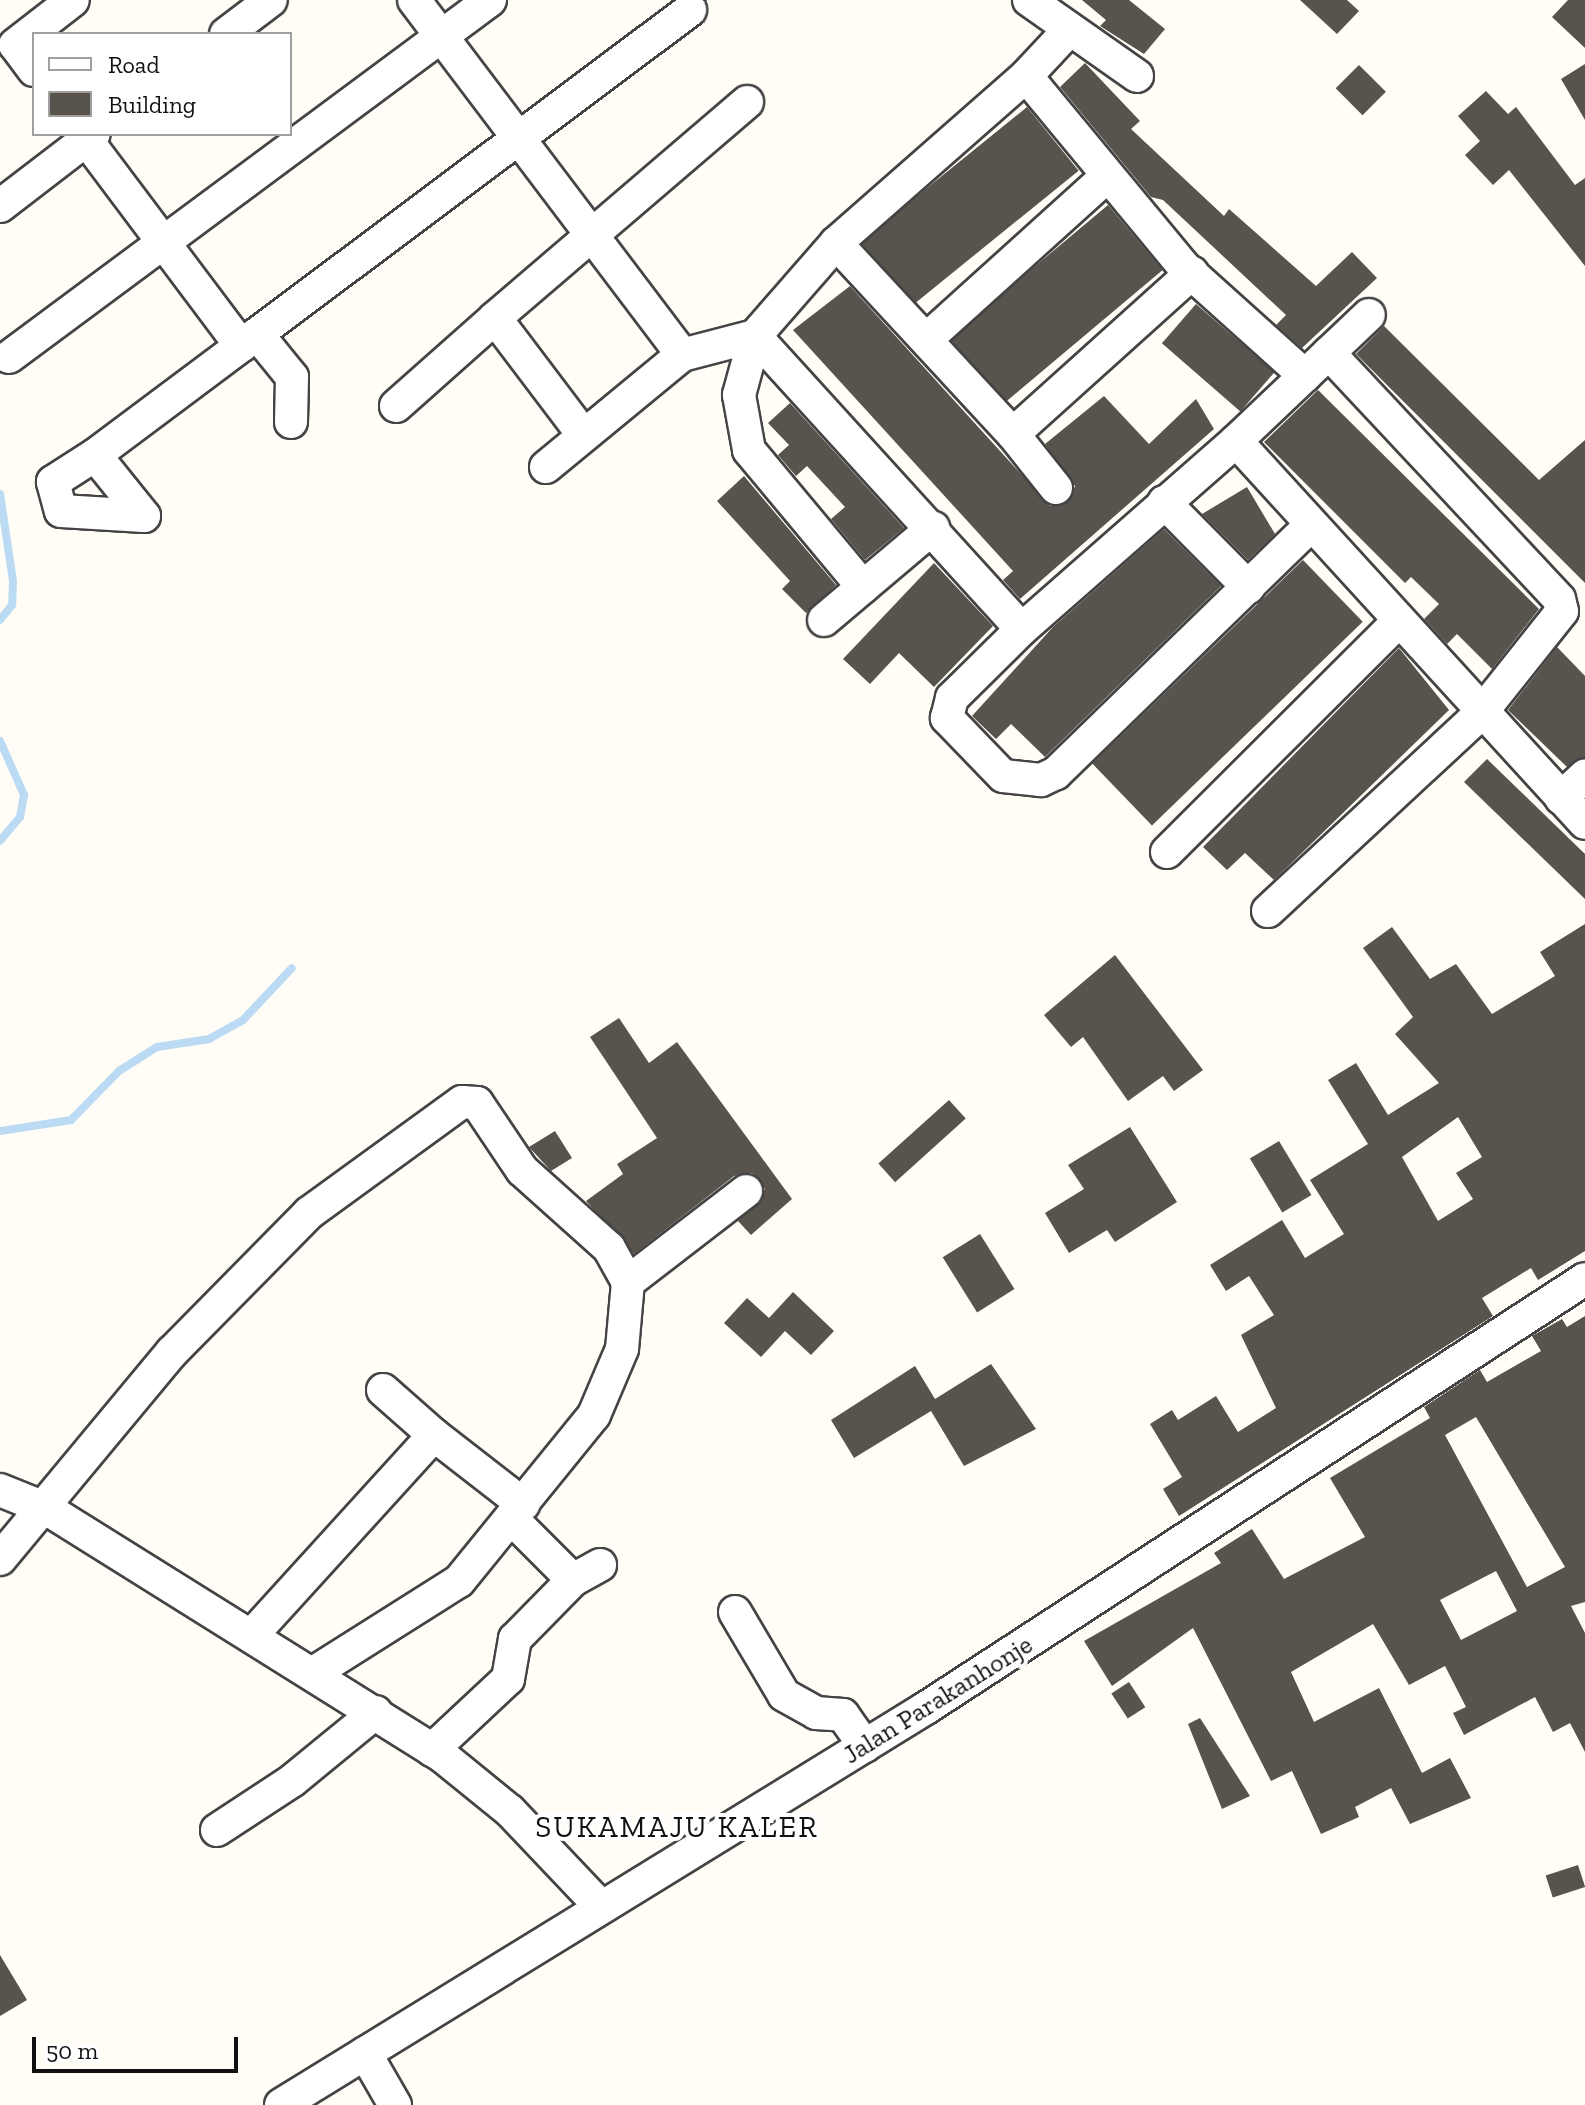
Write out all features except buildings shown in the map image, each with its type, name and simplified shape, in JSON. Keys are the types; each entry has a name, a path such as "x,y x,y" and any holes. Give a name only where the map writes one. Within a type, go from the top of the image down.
{"street":[{"path":"32,67 15,45 73,0"},
{"path":"229,32 271,0"},
{"path":"414,0 682,355"},
{"path":"9,357 490,0"},
{"path":"1029,0 1137,76"},
{"path":"95,455 519,143 690,10"},
{"path":"863,587 749,450 739,395 755,336 836,243 1026,76 1070,29"},
{"path":"1026,76 1107,176 1192,273 1305,376"},
{"path":"396,406 747,102"},
{"path":"0,206 87,136 163,244 249,340 292,377 291,422"},
{"path":"929,337 1107,176"},
{"path":"836,243 929,337 1056,488"},
{"path":"1013,434 1192,273"},
{"path":"1311,525 1075,757 1041,780 1003,776 945,712 1022,629 1236,441 1369,315"},
{"path":"495,318 582,433"},
{"path":"546,467 582,433 682,355 755,336"},
{"path":"755,336 1022,629"},
{"path":"1268,911 1481,713 1562,605 1329,353"},
{"path":"1236,441 1481,713 1585,823"},
{"path":"1164,502 1248,587"},
{"path":"824,620 933,528"},
{"path":"1167,852 1399,621"},
{"path":"1561,798 1585,776"},
{"path":"0,1559 47,1509 224,1297 309,1213 462,1102 488,1110 522,1170 589,1227 628,1282 631,1303 607,1393 517,1511 436,1599 315,1672"},
{"path":"628,1282 746,1191"},
{"name":"Jalan Parakanhonje","path":"281,2105 865,1746 1585,1279"},
{"path":"383,1390 587,1573 515,1639 508,1679 432,1750"},
{"path":"253,1634 434,1435"},
{"path":"0,1490 47,1509 315,1672 432,1750 510,1811 601,1907"},
{"path":"735,1612 784,1695 816,1713 843,1715 865,1746"},
{"path":"217,1830 293,1780 376,1712"},
{"path":"365,2053 395,2105"}],"waterway":[{"path":"0,494 13,581 12,605 0,620"},
{"path":"0,741 24,795 20,817 0,841"},
{"path":"0,1131 71,1120 119,1071 157,1047 209,1039 243,1020 292,968"}],"district":[{"name":"SUKAMAJU KALER","path":"677,1827"}]}
